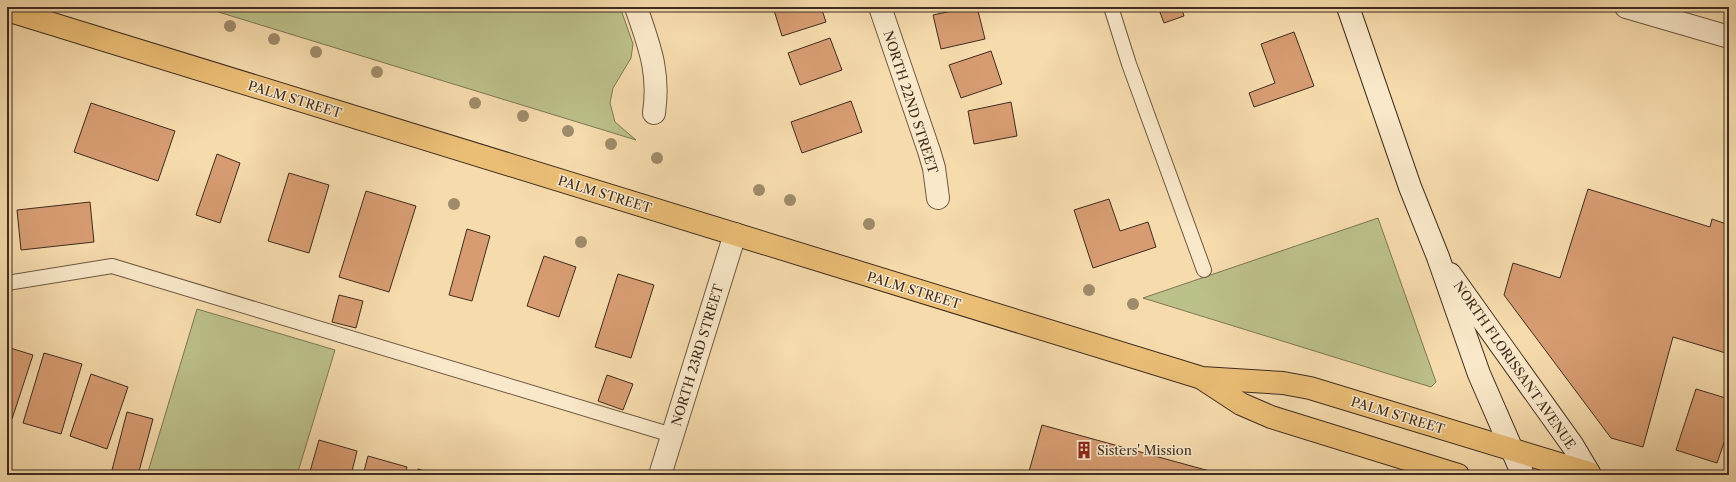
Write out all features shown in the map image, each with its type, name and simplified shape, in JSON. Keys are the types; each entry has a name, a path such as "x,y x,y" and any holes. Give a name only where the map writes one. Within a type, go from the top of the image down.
{"main road":[{"path":"636,7 653,58 656,94 654,113"},
{"name":"NORTH 22ND STREET","path":"880,7 929,151 934,168 938,198"},
{"name":"NORTH FLORISSANT AVENUE","path":"1348,7 1410,187 1438,257 1479,374 1523,475"},
{"path":"1626,7 1729,38"},
{"name":"PALM STREET","path":"7,10 1202,378 1283,383 1310,388 1590,474"},
{"name":"NORTH 23RD STREET","path":"660,475 734,234"},
{"name":"NORTH FLORISSANT AVENUE","path":"1438,257 1553,416 1590,474"},
{"name":"PALM STREET","path":"1202,378 1241,404 1272,417 1458,475"}],"lane":[{"path":"1111,7 1129,64 1204,270"},
{"path":"7,283 112,266 672,435"}],"green space":[{"path":"202,7 620,7 633,44 631,58 613,88 610,103 615,122 636,140"},
{"path":"1378,218 1436,382 1431,387 1143,298"},
{"path":"197,309 335,350 297,475 147,475"}],"building":[{"path":"773,7 821,7 826,22 782,36"},
{"path":"970,7 977,7 985,39 941,49 933,15"},
{"path":"1158,7 1181,7 1184,16 1164,23"},
{"path":"1294,32 1314,86 1254,107 1249,93 1275,83 1261,44"},
{"path":"830,38 842,70 800,85 788,53"},
{"path":"991,51 1002,84 961,98 949,65"},
{"path":"851,101 862,132 802,153 791,122"},
{"path":"1011,102 1017,136 974,144 968,111"},
{"path":"91,103 175,131 158,181 74,152"},
{"path":"217,154 240,163 220,223 196,215"},
{"path":"289,173 329,185 309,253 268,241"},
{"path":"1588,189 1710,227 1712,219 1729,225 1729,354 1673,337 1643,447 1611,438 1504,295 1513,263 1560,278"},
{"path":"366,191 416,206 389,292 339,277"},
{"path":"1109,199 1120,231 1148,222 1156,247 1093,268 1074,210"},
{"path":"90,202 94,242 21,250 17,210"},
{"path":"467,229 490,236 472,301 449,295"},
{"path":"544,256 576,267 559,317 527,306"},
{"path":"618,274 654,285 631,358 595,347"},
{"path":"339,295 363,301 356,328 332,322"},
{"path":"7,347 33,355 12,419 7,417"},
{"path":"44,353 82,364 61,434 23,423"},
{"path":"91,374 128,387 107,449 70,436"},
{"path":"607,375 633,384 623,410 598,401"},
{"path":"1696,389 1729,399 1729,428 1717,463 1676,450"},
{"path":"127,412 153,419 138,475 115,475 111,474"},
{"name":"Sisters' Mission","path":"1042,425 1224,475 1028,475"},
{"path":"319,440 357,451 351,475 309,475"},
{"path":"368,456 407,467 405,475 363,475"},
{"path":"418,469 438,475 416,475"}],"place":[{"name":"Sisters' Mission","path":"1084,450"}]}
